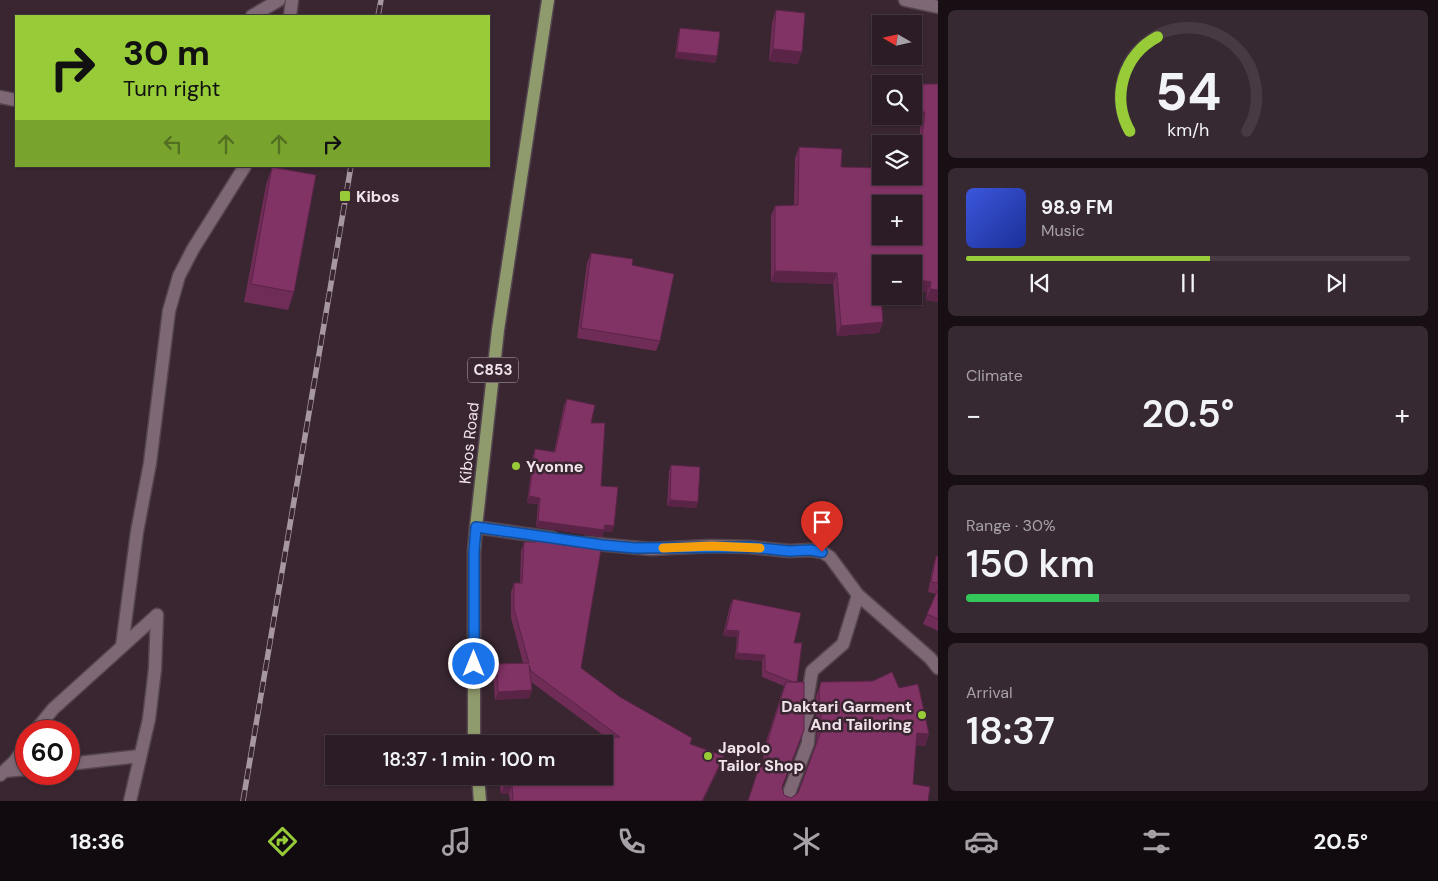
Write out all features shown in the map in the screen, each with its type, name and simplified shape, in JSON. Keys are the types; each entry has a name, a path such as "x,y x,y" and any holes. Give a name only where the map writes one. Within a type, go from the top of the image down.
{"main road":[{"name":"Kibos Road","path":"474,735 474,552 476,527 498,330 548,0"},
{"path":"479,785 480,801"}],"street":[{"path":"254,15 279,0"},
{"path":"290,15 292,0"},
{"path":"905,0 938,7"},
{"path":"0,97 15,100"},
{"path":"122,646 137,532 150,462 169,311 179,276 193,249 244,167"},
{"path":"476,527 570,541 651,549 722,546 822,552 830,557 858,595 930,658 938,668"},
{"path":"786,801 808,743 807,701 812,671 843,644 858,595"},
{"path":"44,720 53,709 157,615 156,669 149,719 130,801"},
{"path":"80,763 140,756"},
{"path":"3,773 15,762"}],"building":[{"path":"776,10 805,13 802,52 773,49"},
{"path":"680,28 720,32 717,56 677,52"},
{"path":"922,84 938,84 938,290 930,289 931,282 922,280 922,255 872,255 872,305 882,305 883,322 841,326 837,273 775,271 775,206 798,205 799,147 842,149 841,167 872,168 872,185 922,185 922,137 925,112 922,112"},
{"path":"272,167 316,175 294,292 251,284"},
{"path":"591,253 633,259 632,265 674,274 660,341 581,328"},
{"path":"567,399 595,405 591,423 605,423 601,486 618,487 614,526 605,525 604,530 538,521 540,498 529,496 535,449 555,452"},
{"path":"671,465 700,467 698,502 670,500"},
{"path":"537,535 602,544 581,668 620,697 692,738 690,744 724,756 702,801 513,801 512,785 613,785 613,738 620,737 531,671 529,665 532,690 498,692 497,664 529,663 514,609 514,583 522,583 524,542 536,542"},
{"path":"936,556 938,556 938,583 931,582"},
{"path":"938,589 938,619 927,614"},
{"path":"733,599 801,613 794,643 802,643 797,682 765,671 765,655 737,653 739,631 726,630"},
{"path":"892,672 899,688 918,684 929,734 917,733 913,784 930,787 928,801 748,801 760,764 768,767 768,740 786,682 804,682 804,730 782,787 784,795 791,798 798,793 820,734 819,690 821,682 873,681"}],"railway":[{"path":"378,15 381,0"},
{"path":"243,801 351,167"}],"slow traffic":[{"path":"663,548 712,546 760,548"}],"place":[{"name":"Kibos","path":"345,196"},
{"name":"Yvonne","path":"516,466"},
{"name":"Daktari Garment And Tailoring","path":"922,715"},
{"name":"Japolo Tailor Shop","path":"708,756"}],"route":[{"path":"474,664 474,552 476,527 635,548 712,546 822,552"}]}
